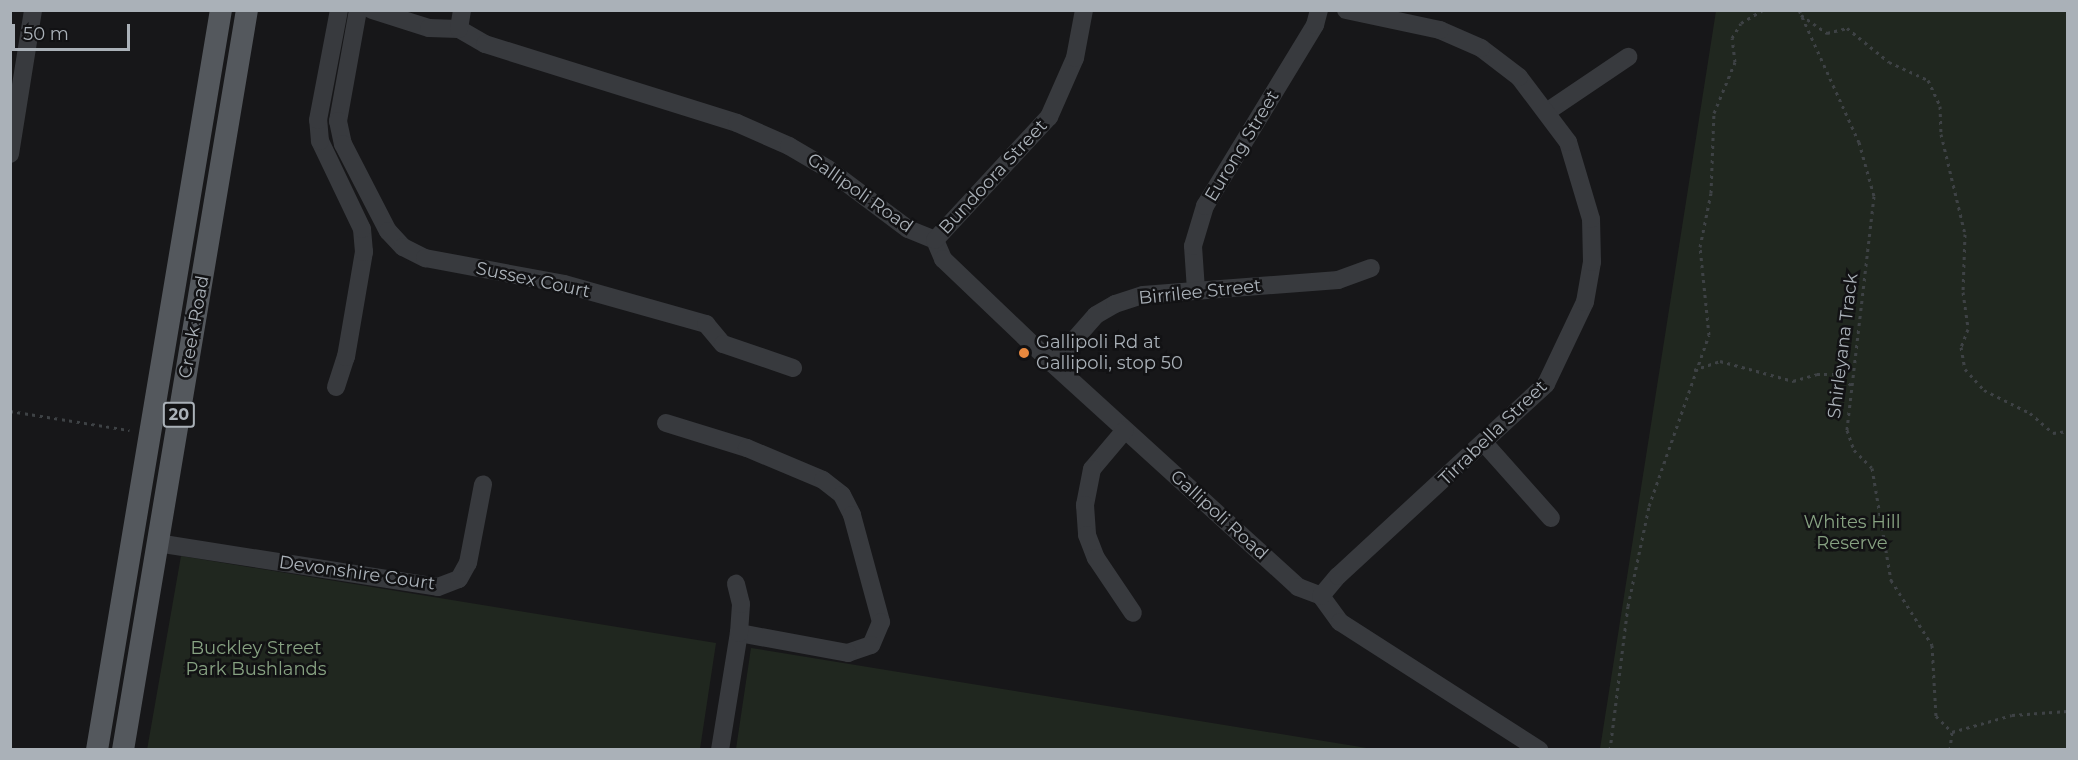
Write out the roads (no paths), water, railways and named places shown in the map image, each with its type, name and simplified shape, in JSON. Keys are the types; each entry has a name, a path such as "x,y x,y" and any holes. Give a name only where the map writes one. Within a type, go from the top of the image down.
{"main road":[{"name":"Creek Road","path":"97,750 221,10"},
{"name":"Creek Road","path":"123,750 247,10"}],"street":[{"path":"11,143 33,10"},
{"path":"336,387 346,357 364,252 362,229 325,157 318,120 339,10"},
{"name":"Sussex Court","path":"358,10 338,121 343,144 388,231 403,247 424,258 564,284 706,324 723,344 793,368"},
{"name":"Gallipoli Road","path":"372,10 429,28 461,20 485,44 737,123 789,146 828,169 908,229 934,240 942,259 1053,364 1298,587 1321,596 1340,622 1539,750"},
{"name":"Bundoora Street","path":"934,240 1049,117 1075,58 1084,10"},
{"name":"Eurong Street","path":"1196,290 1193,246 1205,206 1315,25 1319,10"},
{"name":"Tirrabella Street","path":"1321,596 1338,576 1485,444 1546,384 1585,302 1592,262 1591,219 1568,142 1548,111 1519,77 1481,48 1406,20 1346,10"},
{"path":"1548,111 1628,57"},
{"path":"318,120 338,121"},
{"name":"Birrilee Street","path":"1053,364 1096,315 1115,304 1143,295 1338,280 1371,268"},
{"path":"666,423 747,448 823,480 842,495 852,515 881,622 871,645 848,653 739,633"},
{"path":"1125,430 1092,469 1085,505 1087,535 1096,558 1133,613"},
{"path":"1485,444 1551,518"},
{"name":"Devonshire Court","path":"157,543 438,587 459,579 468,563 483,484"},
{"path":"720,750 739,633 741,604 736,584"}],"place":[{"name":"Gallipoli Rd at Gallipoli, stop 50","path":"1024,353"}],"park label":[{"name":"Whites Hill Reserve","path":"1852,533"},
{"name":"Buckley Street Park Bushlands","path":"256,659"}]}
